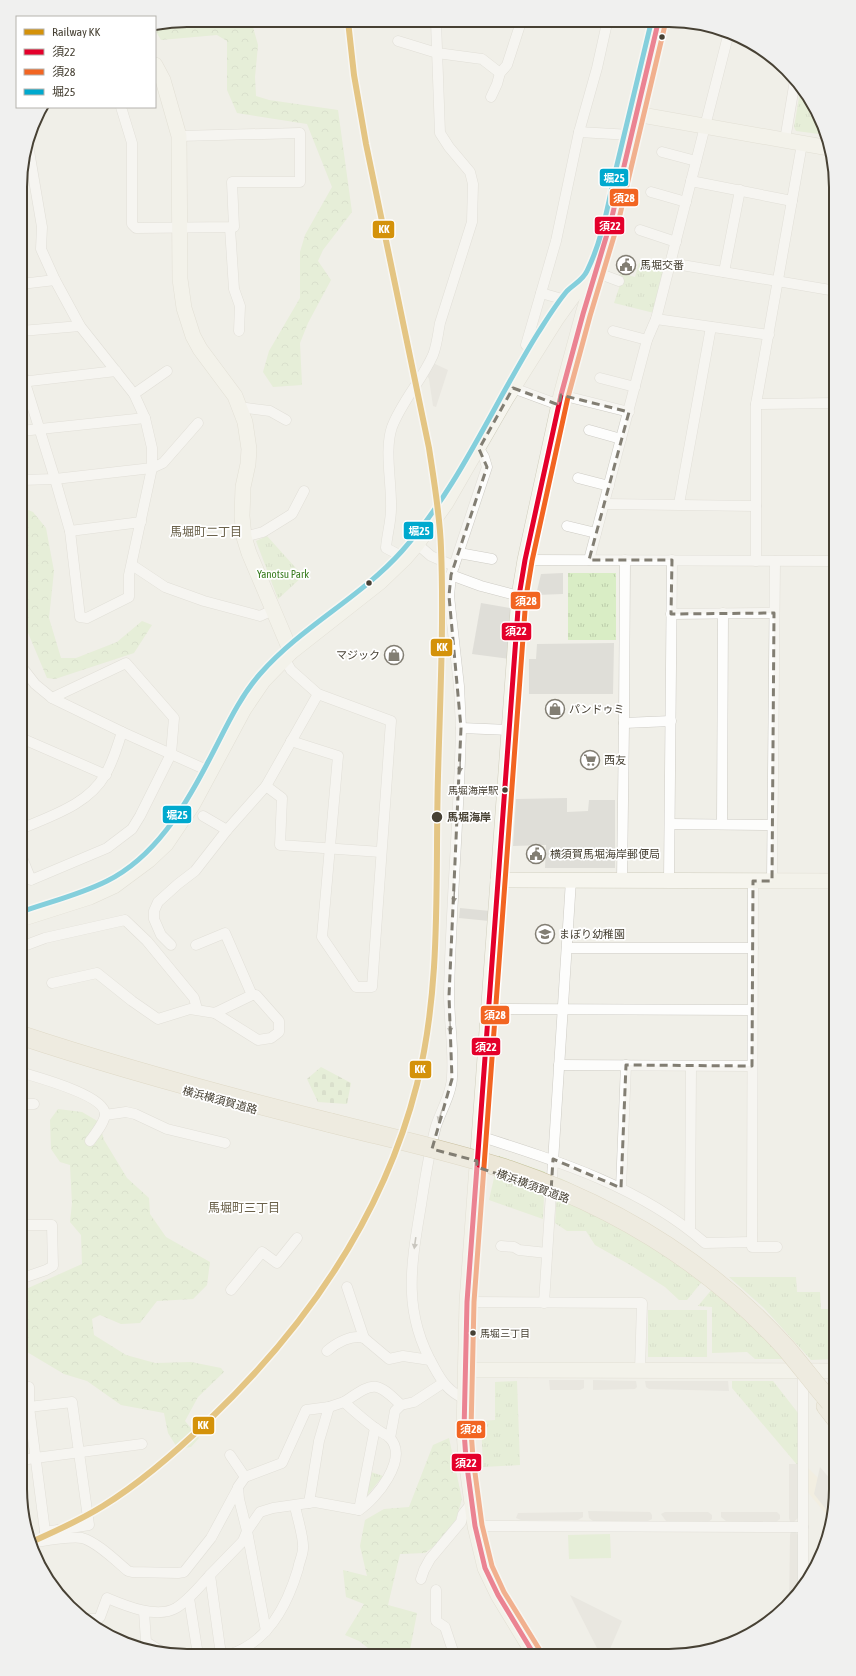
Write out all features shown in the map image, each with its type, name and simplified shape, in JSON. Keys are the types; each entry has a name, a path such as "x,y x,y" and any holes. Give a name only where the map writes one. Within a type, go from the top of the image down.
{"highway":[{"name":"横浜横須賀道路","path":"27,1037 126,1068 505,1175 559,1195 627,1227 678,1260 731,1302 782,1353 829,1406"},
{"name":"横浜横須賀道路","path":"27,1043 154,1082 330,1126"}],"main road":[{"path":"531,1649 490,1581 480,1551 471,1504 466,1459 465,1399 467,1302 520,596 525,560 560,400 594,275 611,221 657,27"},
{"path":"156,69 179,136 180,279 184,308 200,349 235,396 245,422 249,449 248,464 243,487 242,516 244,537 273,610 287,655"},
{"path":"636,114 824,147"},
{"path":"27,917 90,897 114,886 133,873 166,844 180,825 211,772 244,709 263,681 287,655 380,582 417,544 446,503 535,351 575,293 594,275"},
{"path":"498,880 829,881"},
{"path":"466,1370 829,1371"}],"street":[{"path":"405,558 386,548 386,539 391,522 389,452 392,427 409,394 433,356 438,339 440,323 472,222 473,184 470,172 449,147 440,133 436,27"},
{"path":"491,97 500,74 507,65 519,27"},
{"path":"535,351 526,345 556,241 579,132 597,68 606,27"},
{"path":"589,560 647,340 656,319 727,38"},
{"path":"398,41 437,53 482,59 500,74"},
{"path":"785,140 794,87"},
{"path":"122,108 132,143 132,224 136,228 234,227 232,182 300,182 300,133 179,136"},
{"path":"579,132 631,135"},
{"path":"756,561 756,404 802,144"},
{"path":"662,152 696,161"},
{"path":"27,393 40,429 70,532 80,617 87,618 129,597 129,575 152,468 152,448 145,418 134,394 80,326 40,249 42,227 30,156"},
{"path":"691,181 792,201"},
{"path":"724,272 740,190"},
{"path":"651,192 686,202"},
{"path":"230,228 234,283 240,306 239,331"},
{"path":"640,230 676,242"},
{"path":"670,262 829,290"},
{"path":"594,275 619,281"},
{"path":"27,283 55,280"},
{"path":"541,293 569,301"},
{"path":"656,319 769,335"},
{"path":"27,330 80,326"},
{"path":"679,504 711,327"},
{"path":"613,331 647,340"},
{"path":"27,382 116,371"},
{"path":"134,394 167,371"},
{"path":"600,378 635,387"},
{"path":"513,388 560,400 629,412"},
{"path":"756,404 829,403"},
{"path":"239,407 270,411 286,420"},
{"path":"27,430 145,418"},
{"path":"27,480 55,479 152,468 163,463 198,423"},
{"path":"589,430 621,439"},
{"path":"465,1399 450,1391 443,1383 430,1360 415,1324 411,1284 415,1239 425,1179 436,1127 452,1079 449,996 461,728 459,686 449,596 453,571 487,467 479,448"},
{"path":"578,478 609,486"},
{"path":"244,537 263,532 292,514 304,491"},
{"path":"604,504 756,506"},
{"path":"70,532 141,522"},
{"path":"567,526 596,533"},
{"path":"417,544 431,556 453,571 481,586 520,596"},
{"path":"459,553 492,559"},
{"path":"525,560 829,561"},
{"path":"622,880 625,560"},
{"path":"669,880 672,560"},
{"path":"772,881 775,561"},
{"path":"132,565 165,587 204,601 260,616 273,610"},
{"path":"722,824 723,613"},
{"path":"671,614 774,613"},
{"path":"287,655 291,670 318,694 391,721 372,988 356,987 322,937 338,756 291,741"},
{"path":"27,870 31,880 107,848 132,829 171,754 174,718 126,663 52,698"},
{"path":"27,674 35,684 52,698 122,732 211,772"},
{"path":"171,945 161,935 154,919 154,911 158,902 195,871 226,830 266,786 318,694"},
{"path":"624,723 671,721"},
{"path":"461,728 510,730"},
{"path":"27,826 77,804 100,783 106,775 113,760 122,732"},
{"path":"27,741 106,775"},
{"path":"266,786 282,798 280,846 381,852"},
{"path":"204,816 226,830"},
{"path":"670,824 772,825"},
{"path":"544,1303 571,880"},
{"path":"753,881 752,1248 777,1247"},
{"path":"27,945 45,938 125,920 147,941 194,998 197,1009"},
{"path":"147,941 158,928"},
{"path":"196,945 225,933 252,995"},
{"path":"567,948 752,948"},
{"path":"52,983 97,973 132,1001 158,1019 190,1009 197,1009 215,1013 258,1040 271,1038 279,1032 279,1021 256,995 252,995 215,1013"},
{"path":"488,1009 752,1010"},
{"path":"559,1065 752,1066"},
{"path":"621,1188 626,1065"},
{"path":"690,1066 690,1230"},
{"path":"27,1074 60,1084 88,1096 101,1104 105,1115 90,1141"},
{"path":"27,1104 34,1104"},
{"path":"105,1115 126,1112 135,1114 171,1133 225,1143"},
{"path":"479,1136 553,1159 621,1188 690,1230 705,1243 752,1242"},
{"path":"27,1225 52,1225 53,1266 27,1277"},
{"path":"231,1290 262,1252 277,1263 297,1238"},
{"path":"501,1246 514,1247 518,1250 547,1253"},
{"path":"347,1287 364,1338"},
{"path":"467,1302 642,1303 640,1370"},
{"path":"327,1351 354,1336 364,1338 390,1359 403,1356 430,1360"},
{"path":"802,1578 803,1371"},
{"path":"390,1438 395,1412 401,1405 414,1402 443,1383"},
{"path":"27,1395 29,1387"},
{"path":"46,1536 83,1539 93,1543 128,1571 184,1572 210,1538 245,1477 282,1463 306,1410 328,1407 344,1402 365,1388 374,1387 382,1388 401,1405"},
{"path":"27,1408 72,1402 89,1525 46,1536 36,1540"},
{"path":"94,1619 100,1618 107,1598 144,1611 166,1611 176,1608 189,1598 242,1541 260,1512 273,1508 315,1502 359,1510 368,1504 388,1479 396,1463 394,1444 390,1438 375,1428 344,1402"},
{"path":"309,1503 319,1441 328,1407"},
{"path":"27,1420 36,1458 46,1536"},
{"path":"359,1510 375,1428"},
{"path":"27,1459 142,1444"},
{"path":"230,1455 245,1477"},
{"path":"238,1487 239,1499 247,1531 266,1631"},
{"path":"421,1579 430,1559 461,1522 463,1514 471,1504"},
{"path":"243,1649 266,1631 286,1604 303,1548 295,1506"},
{"path":"475,1526 803,1527"},
{"path":"210,1575 220,1649"},
{"path":"436,1590 436,1621 445,1627 452,1649"},
{"path":"189,1598 197,1649"},
{"path":"144,1611 146,1642 151,1645"}],"highlighted area":[{"path":"513,388 559,405 561,395 629,412 589,560 672,560 671,614 774,613 772,881 753,881 752,1066 626,1065 621,1188 553,1159 551,1192 477,1167 477,1161 432,1149 452,1079 449,996 461,728 449,596 451,575 487,467 479,449"}],"shaded area":[{"path":"433,363 448,370 436,407 433,406 429,379 426,374"},
{"path":"563,573 563,594 536,595 541,574"},
{"path":"481,603 515,609 510,659 472,654"},
{"path":"614,643 613,694 529,694 529,659 536,659 537,644"},
{"path":"567,798 567,812 588,811 589,800 615,800 615,868 545,868 546,845 513,846 516,799"},
{"path":"460,908 490,911 489,921 459,918"},
{"path":"549,1380 584,1380 584,1388 580,1390 550,1390"},
{"path":"593,1380 636,1381 637,1387 635,1389 593,1390"},
{"path":"645,1381 728,1381 729,1391 649,1389 646,1387"},
{"path":"789,1464 798,1464 798,1518 794,1522 790,1522 789,1518"},
{"path":"820,1467 829,1478 828,1512 814,1494"},
{"path":"808,1468 829,1489 827,1515 807,1491"},
{"path":"588,1511 650,1512 652,1519 648,1521 593,1521 589,1518"},
{"path":"583,1512 583,1517 578,1520 521,1520 516,1518 518,1513"},
{"path":"665,1512 708,1512 712,1515 712,1519 708,1522 666,1521 661,1514"},
{"path":"721,1512 777,1512 780,1515 780,1519 776,1522 726,1521 721,1517"},
{"path":"791,1531 795,1531 799,1536 798,1583 789,1594"},
{"path":"570,1595 622,1621 610,1649 597,1649"}],"green space":[{"path":"253,27 258,45 255,77 256,96 269,100 338,110 352,212 323,250 318,261 331,280 308,323 300,343 302,385 273,387 263,372 269,351 300,298 300,252 305,235 332,187 307,124 237,113 227,90 227,41 217,35 161,40 156,30 166,28"},
{"path":"800,95 808,107 819,134 796,131 794,127"},
{"path":"639,263 665,268 654,313 614,303 622,279 619,277 620,273 635,277"},
{"path":"27,510 33,512 46,528 54,571 49,618 61,658 76,658 117,642 142,621 152,625 134,653 55,679 47,678 27,630"},
{"name":"Yanotsu Park","path":"267,536 303,576 278,599 256,541"},
{"path":"568,573 616,573 616,640 568,640"},
{"path":"321,1067 351,1083 347,1104 318,1102 307,1079"},
{"path":"58,1109 82,1112 99,1122 104,1140 127,1178 149,1198 150,1214 166,1237 210,1262 207,1285 193,1299 157,1301 140,1323 121,1324 100,1315 92,1319 94,1335 126,1355 155,1363 191,1362 221,1368 224,1372 198,1397 185,1421 199,1438 191,1447 178,1449 168,1433 164,1413 121,1405 87,1381 64,1374 27,1352 27,1289 82,1264 81,1235 70,1222 72,1203 70,1165 60,1162 51,1149 50,1120"},
{"path":"499,1156 545,1172 543,1219 489,1200"},
{"path":"560,1178 611,1203 665,1235 713,1268 687,1300 679,1300 665,1287 595,1245 586,1231 567,1231 555,1223 558,1179"},
{"path":"723,1276 806,1359 755,1359 747,1352 712,1353 712,1307 698,1306"},
{"path":"729,1277 796,1277 797,1292 820,1292 821,1309 829,1309 829,1359 811,1360 764,1308"},
{"path":"648,1310 707,1310 707,1357 648,1357"},
{"path":"517,1381 520,1465 483,1467 481,1421 495,1420 495,1382"},
{"path":"732,1381 773,1381 798,1413 799,1467 732,1388"},
{"path":"449,1438 462,1499 452,1533 425,1553 400,1554 388,1605 417,1613 410,1649 369,1649 359,1641 345,1635 364,1604 346,1597 343,1570 367,1576 360,1546 365,1520 384,1509 409,1507 433,1445"},
{"path":"368,1471 383,1476 366,1497"},
{"path":"610,1534 611,1558 569,1559 568,1535"}],"rail line":[{"name":"KK","path":"36,1540 66,1526 117,1497 132,1487 185,1443 245,1384 309,1307 337,1266 362,1223 384,1179 403,1132 417,1084 425,1046 434,969 436,931 442,634 440,536 429,448 366,144 354,75 349,27"}],"transit line":[{"name":"堀25","path":"27,910 96,886 124,871 140,859 154,845 178,814 199,779 238,705 260,674 294,641 386,568 402,551 441,500 538,333 563,296 585,274 597,248 650,27"},
{"name":"須22","path":"531,1649 498,1595 485,1568 475,1526 466,1459 464,1431 467,1302 519,596 525,560 561,395 583,314 611,221 657,27"},
{"name":"須28","path":"539,1649 504,1592 492,1566 482,1525 471,1431 474,1302 526,597 532,561 568,397 590,316 618,223 665,27"}],"place":[{"name":"馬堀交番","path":"626,265"},
{"name":"マジック","path":"394,655"},
{"name":"パンドゥミ","path":"555,709"},
{"name":"西友","path":"590,760"},
{"name":"馬堀海岸駅","path":"505,790"},
{"name":"馬堀海岸","path":"437,817"},
{"name":"横須賀馬堀海岸郵便局","path":"536,854"},
{"name":"まぼり幼稚園","path":"545,934"},
{"name":"馬堀三丁目","path":"473,1333"}],"district":[{"name":"馬堀町二丁目","path":"206,532"},
{"name":"馬堀町三丁目","path":"244,1208"}]}
